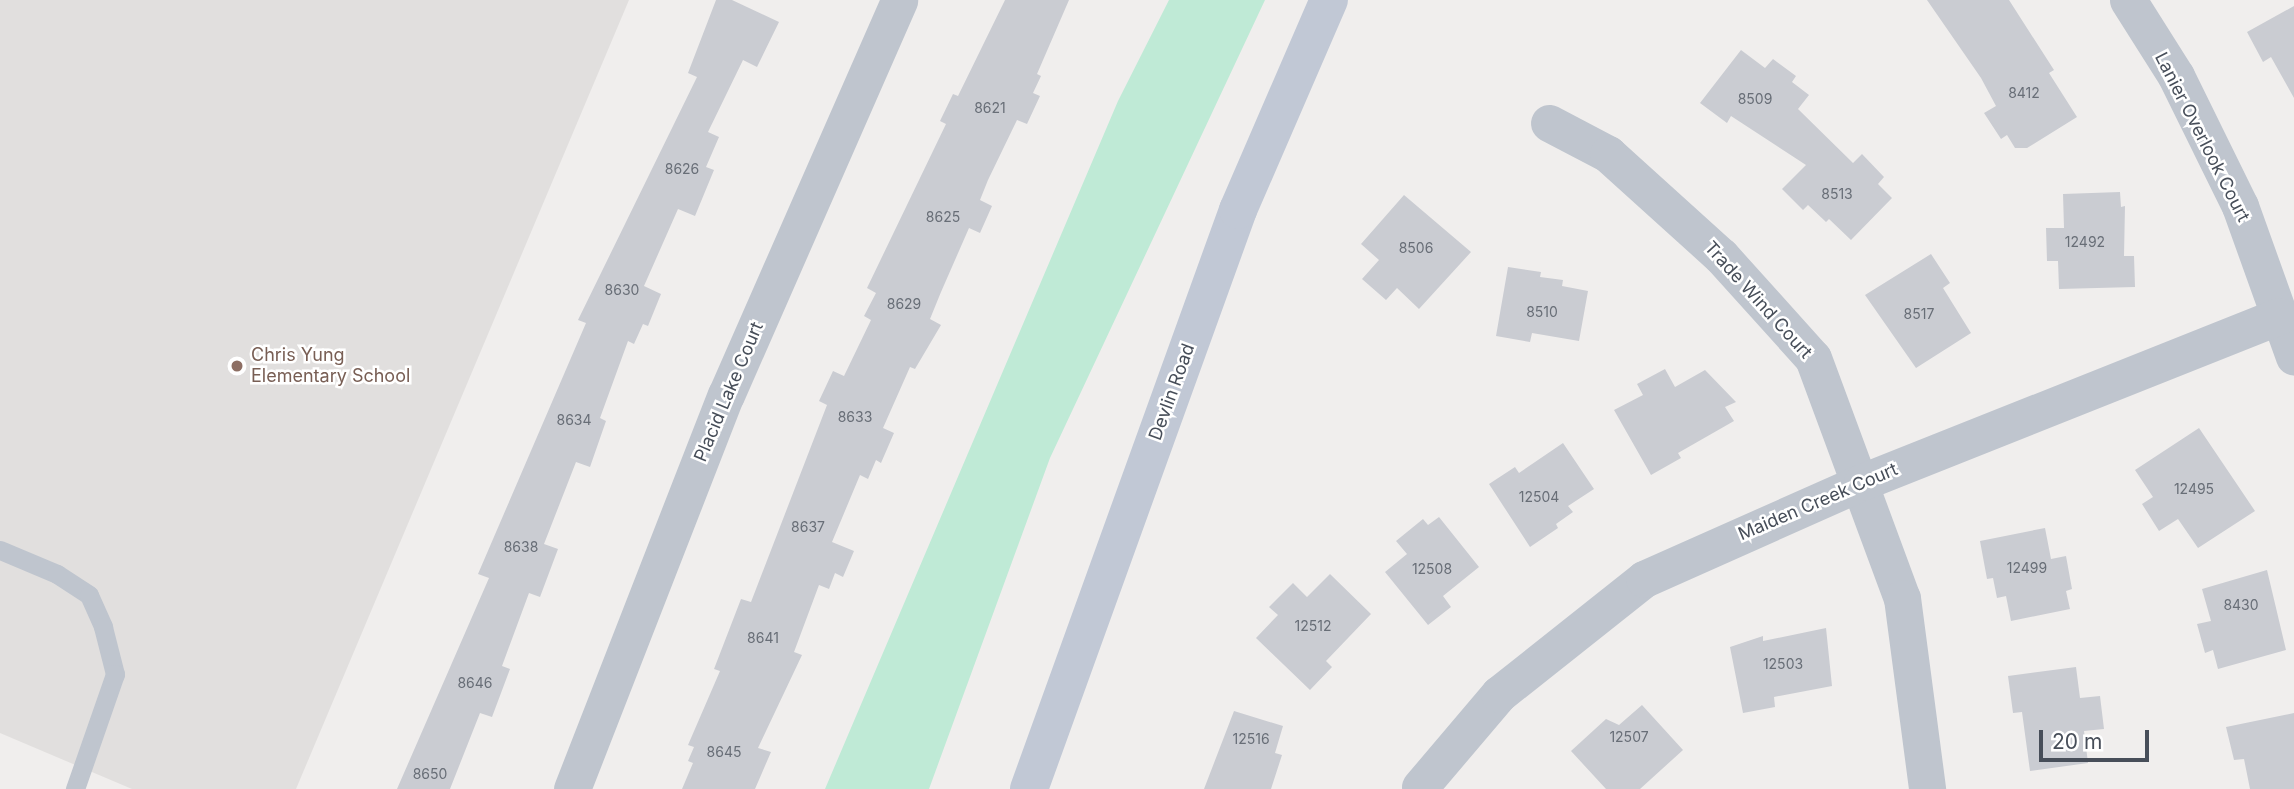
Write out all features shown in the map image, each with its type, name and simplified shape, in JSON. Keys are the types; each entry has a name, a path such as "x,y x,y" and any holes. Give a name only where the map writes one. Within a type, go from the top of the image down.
{"main road":[{"name":"Devlin Road","path":"1029,789 1238,210 1329,0"}],"street":[{"name":"Placid Lake Court","path":"572,789 726,395 899,0"},
{"name":"Lanier Overlook Court","path":"2128,0 2176,76 2240,206 2294,357"},
{"name":"Trade Wind Court","path":"1549,123 1608,154 1721,256 1813,359 1862,482 1902,598 1927,789"},
{"name":"Maiden Creek Court","path":"1420,787 1499,694 1644,579 1862,482 2279,316"}],"lane":[{"path":"0,550 57,574 89,595 103,627 115,674 75,789"}],"shaded area":[{"name":"Chris Yung Elementary School","path":"0,0 629,0 296,789 132,789 0,733"}],"green space":[{"path":"1169,0 1265,0 1050,458 929,789 825,789 1118,101"}],"building":[{"path":"716,0 732,0 779,22 757,67 743,60 708,132 719,137 706,167 714,170 695,216 678,209 644,286 661,294 648,326 643,324 634,344 628,341 600,418 606,421 590,467 576,462 544,544 558,549 540,597 529,593 502,666 510,669 492,717 480,713 450,789 397,789 489,578 478,574 586,323 578,320 697,77 688,73"},
{"path":"1005,0 1069,0 1037,74 1041,76 1033,93 1040,96 1027,124 1017,120 980,200 992,206 980,233 969,228 930,319 941,325 915,369 910,367 883,428 894,433 881,463 876,460 868,479 860,475 832,542 854,551 843,577 835,573 829,589 819,585 794,652 802,655 758,748 771,752 755,789 682,789 693,763 688,761 694,747 688,745 720,671 714,669 741,599 751,602 827,405 819,401 833,371 844,376 871,320 864,316 876,293 867,288 946,124 940,121 953,94 958,96"},
{"path":"1927,0 2009,0 2054,70 2049,73 2077,117 2027,148 2015,148 2007,135 2001,139 1984,113 1996,106 1981,78"},
{"path":"2294,6 2294,98 2271,57 2263,62 2247,32"},
{"path":"1741,50 1765,68 1773,59 1796,76 1792,82 1809,95 1798,109 1853,163 1862,154 1884,177 1878,184 1892,198 1851,240 1829,219 1826,222 1808,205 1803,210 1782,189 1806,165 1731,116 1727,123 1700,103"},
{"path":"2120,192 2121,207 2125,206 2124,256 2134,256 2135,287 2059,289 2058,261 2047,261 2046,228 2064,228 2063,194"},
{"path":"1404,195 1471,252 1419,309 1397,288 1386,300 1362,279 1379,260 1361,244"},
{"path":"1931,254 1950,283 1943,288 1971,333 1916,368 1865,295"},
{"path":"1508,267 1541,272 1540,277 1563,280 1562,286 1588,291 1579,341 1532,333 1530,342 1496,336"},
{"path":"1665,369 1675,387 1705,370 1736,402 1725,407 1734,421 1678,453 1681,458 1651,475 1614,410 1643,395 1637,384"},
{"path":"2199,428 2255,511 2198,548 2178,519 2159,531 2142,504 2153,497 2135,470"},
{"path":"1563,443 1594,489 1568,506 1573,512 1556,524 1558,528 1530,547 1489,484 1515,467 1519,473"},
{"path":"1439,517 1479,567 1443,596 1451,607 1428,625 1385,572 1407,554 1396,541 1423,519 1428,525"},
{"path":"2045,528 2051,559 2066,556 2072,589 2066,591 2070,609 2011,621 2006,596 1997,598 1993,578 1987,579 1980,541"},
{"path":"2267,570 2286,650 2218,669 2213,650 2205,653 2197,624 2211,621 2202,589"},
{"path":"1330,574 1371,614 1326,661 1332,667 1310,690 1256,638 1278,615 1269,607 1293,583 1307,597"},
{"path":"1826,628 1832,686 1774,697 1775,707 1743,713 1730,647 1763,636 1763,641"},
{"path":"2076,667 2080,698 2100,696 2104,729 2084,731 2088,763 2030,771 2022,712 2013,713 2008,676"},
{"path":"1642,705 1683,750 1640,789 1606,789 1571,751 1606,719 1619,725"},
{"path":"1234,711 1283,726 1275,753 1282,755 1271,789 1204,789"},
{"path":"2294,713 2294,789 2250,789 2244,759 2234,760 2226,727"}],"place":[{"name":"Chris Yung Elementary School","path":"237,366"}]}
